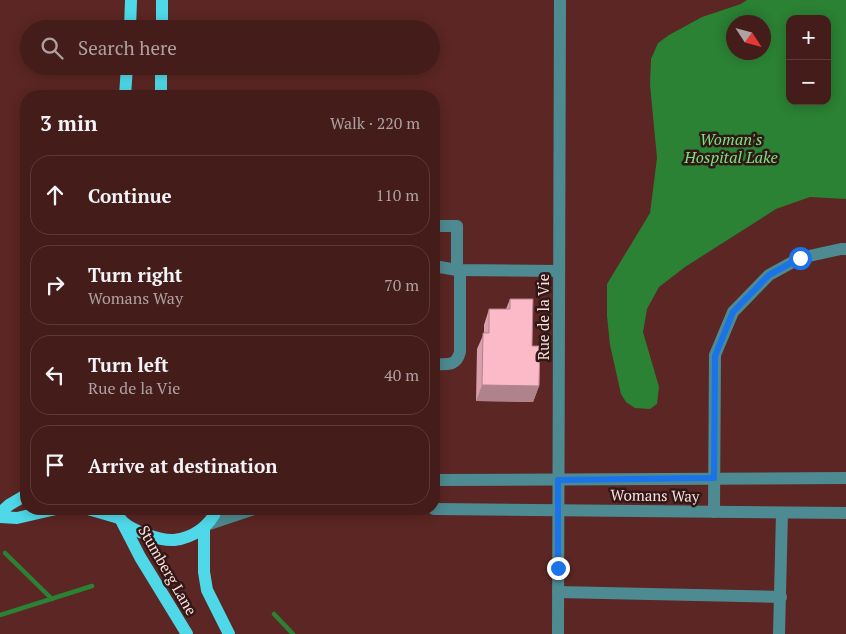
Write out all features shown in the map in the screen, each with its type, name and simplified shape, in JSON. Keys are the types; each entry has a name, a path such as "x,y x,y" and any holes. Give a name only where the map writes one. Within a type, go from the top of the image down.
{"main road":[{"path":"130,20 131,0"},
{"path":"162,0 162,20"},
{"path":"125,90 126,75"},
{"path":"160,90 161,75"},
{"path":"0,515 9,505 20,499"},
{"path":"0,515 17,518 30,515"},
{"path":"118,516 130,527 142,533 173,540 192,536 205,526 214,515"},
{"name":"Stumberg Lane","path":"118,516 140,557 187,634"},
{"name":"Stumberg Lane","path":"205,526 204,572 207,590 229,634"}],"street":[{"name":"Rue de la Vie","path":"558,634 560,0"},
{"path":"440,226 457,226 460,352 456,361 452,364 440,364"},
{"path":"714,512 715,356 733,312 769,275 800,258 846,249"},
{"path":"440,267 458,270 559,271"},
{"name":"Womans Way","path":"440,480 846,478"},
{"name":"Womans Way","path":"440,509 846,513"},
{"path":"779,634 782,513"},
{"path":"205,526 237,515"},
{"path":"558,592 780,597"}],"water":[{"name":"Woman's Hospital Lake","path":"747,0 846,0 846,199 810,197 776,209 685,267 659,287 647,309 643,332 659,387 657,404 650,409 635,408 626,402 621,394 610,345 607,316 607,284 650,213 657,158 650,85 651,59 658,43 702,17 741,4"}],"building":[{"path":"510,299 533,299 532,346 540,346 539,386 482,385 483,333 489,333 489,309 510,309"}],"waterway":[{"path":"5,553 52,599"},
{"path":"0,615 92,586"},
{"path":"274,614 293,634"}],"route":[{"path":"558,568 558,480 714,478 715,356 733,312 769,275 800,258"}]}
